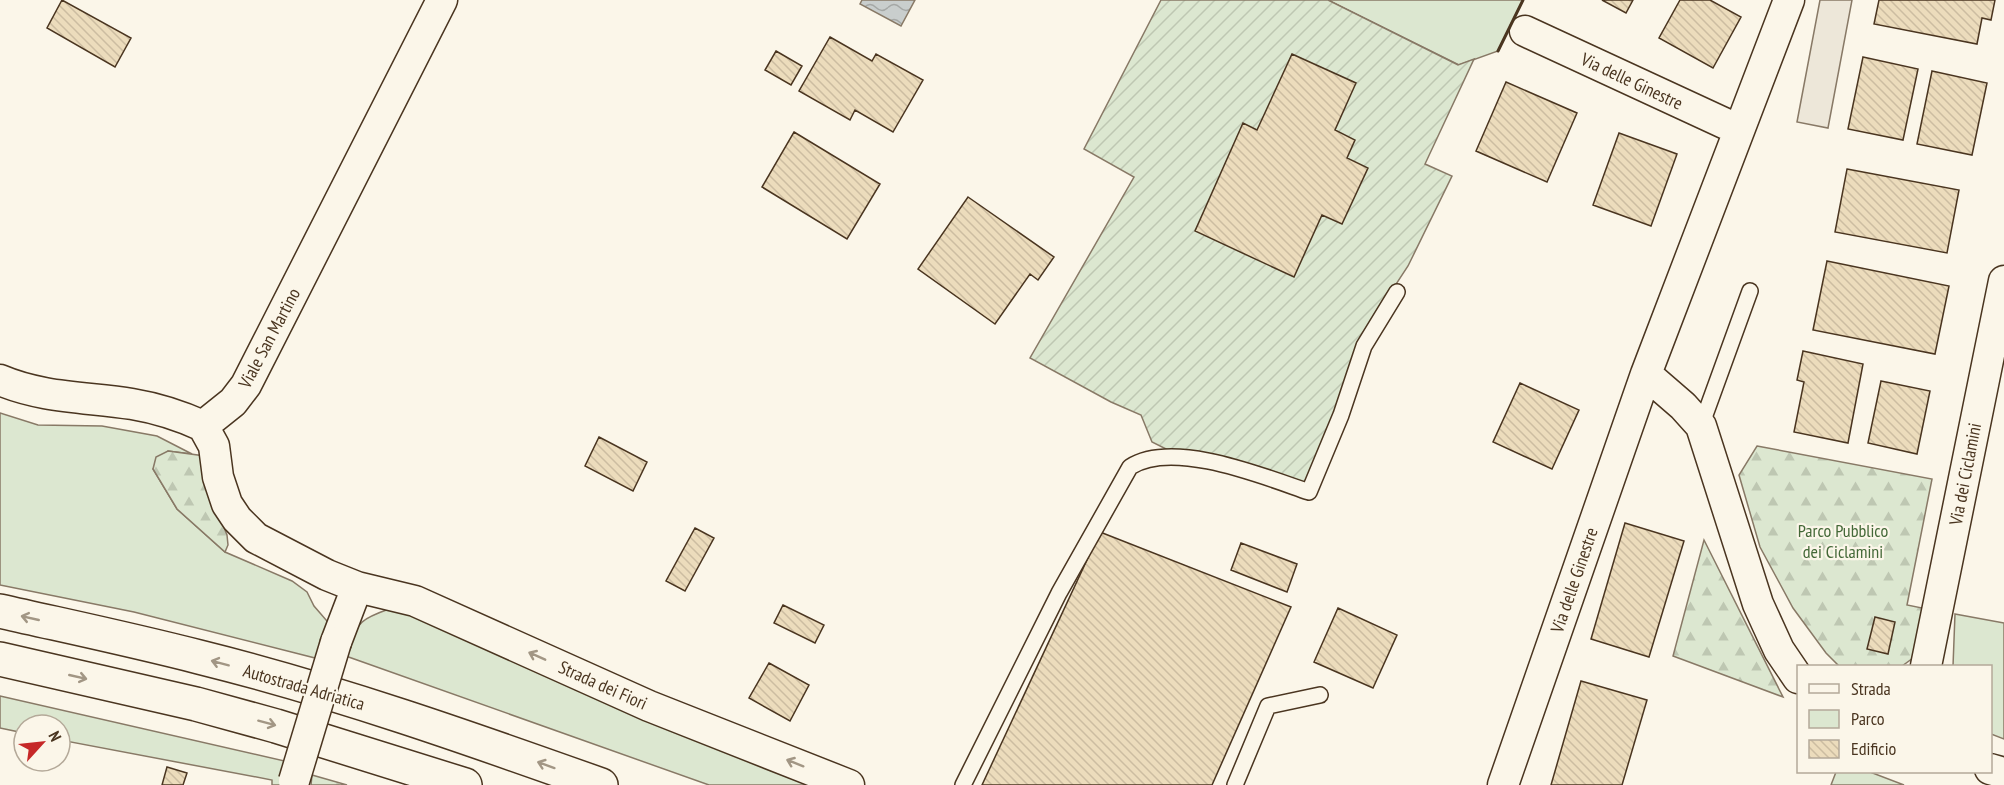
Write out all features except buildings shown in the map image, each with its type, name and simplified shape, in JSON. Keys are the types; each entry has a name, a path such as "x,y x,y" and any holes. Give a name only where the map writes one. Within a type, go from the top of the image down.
{"highway":[{"name":"Autostrada Adriatica","path":"0,611 199,657 279,679 411,719 601,785"},
{"path":"0,659 196,704 276,726 465,785"}],"street":[{"name":"Viale San Martino","path":"203,426 233,402 246,385 442,0"},
{"name":"Via delle Ginestre","path":"1503,785 1646,374 1790,0"},
{"name":"Via delle Ginestre","path":"1525,31 1739,130"},
{"name":"Via dei Ciclamini","path":"1926,665 2004,281"},
{"path":"1646,374 1683,406 1701,426 1758,604 1779,650 1797,677"},
{"path":"0,380 38,393 135,404 182,416 203,426 214,446 218,477 227,504 237,519 256,538 357,587 336,642 294,783"},
{"name":"Strada dei Fiori","path":"357,587 415,601 649,706 849,785"}],"lane":[{"path":"1701,426 1750,291"},
{"path":"963,785 1059,593 1130,467 1137,462 1153,459 1195,458 1224,464 1309,492 1341,415 1364,346 1397,292"},
{"path":"1235,785 1268,706 1320,695"}],"green space":[{"path":"1161,0 1328,0 1458,65 1474,59 1425,164 1452,176 1408,266 1364,333 1308,484 1178,455 1152,442 1141,415 1111,402 1030,358 1134,177 1084,149"},
{"path":"1328,0 1523,0 1498,51 1459,65"},
{"path":"0,413 38,425 102,426 157,436 192,454 168,451 153,469 177,509 225,552 292,581 307,592 314,606 327,621 330,633 323,660 134,612 0,585"},
{"name":"Parco Pubblico dei Ciclamini","path":"1757,446 1932,479 1907,605 1927,609 1913,658 1903,665 1838,665 1826,653 1793,608 1760,547 1739,475"},
{"path":"168,451 205,456 218,513 227,535 228,545 225,552 177,509 153,469 156,457"},
{"path":"1704,540 1783,697 1673,656"},
{"path":"389,609 421,614 822,785 709,785 343,655 359,625 370,617"},
{"path":"1955,614 2004,623 2004,739 1992,734 1992,665 1953,665"},
{"path":"0,696 289,762 283,785 272,785 272,780 72,742 72,713 12,713 12,730 0,728"},
{"path":"1836,773 1873,773 1904,785 1831,785"},
{"path":"312,775 347,785 311,785"}],"shaded area":[{"path":"1820,0 1852,0 1828,128 1797,122"}],"water":[{"path":"862,0 915,0 901,26 860,4"}],"wall":[{"path":"1498,51 1523,0"}]}
